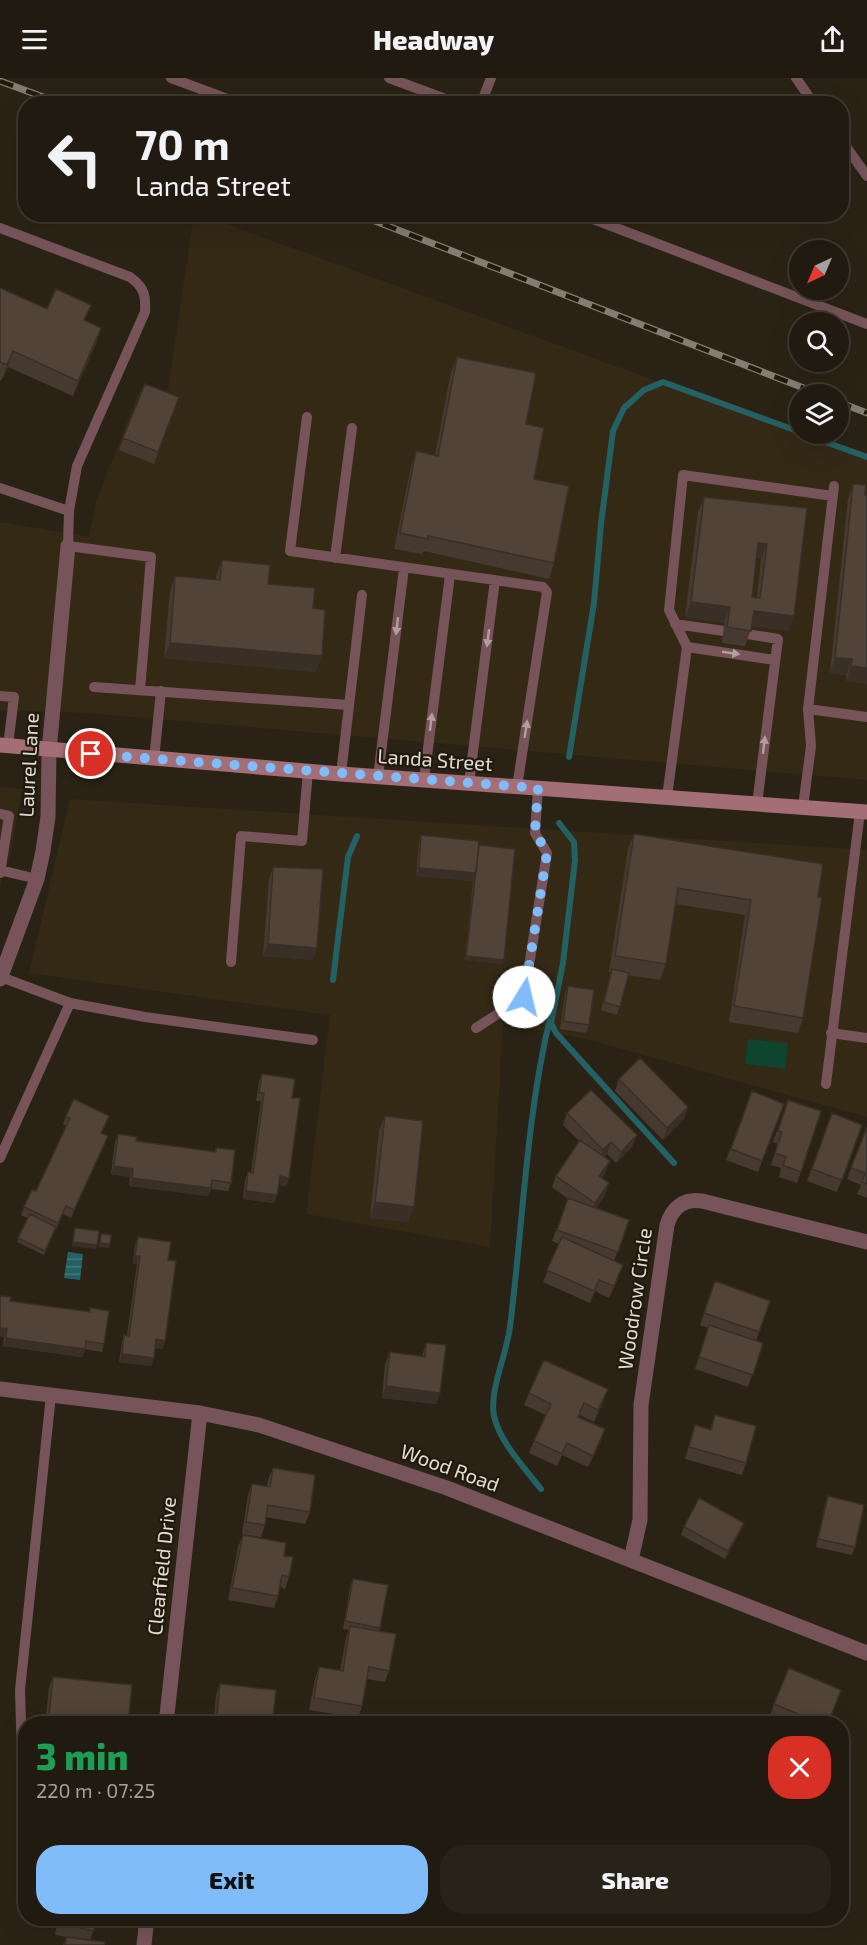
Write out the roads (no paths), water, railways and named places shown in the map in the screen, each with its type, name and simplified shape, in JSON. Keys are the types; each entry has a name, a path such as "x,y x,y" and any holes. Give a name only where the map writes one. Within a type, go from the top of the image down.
{"street":[{"name":"Laurel Lane","path":"0,978 4,952 36,879 48,817 49,751 68,546"},
{"name":"Landa Street","path":"4,746 378,777 863,812"},
{"name":"Woodrow Circle","path":"631,1560 640,1520 641,1405 667,1225 673,1211 687,1202 702,1201 867,1242"},
{"name":"Wood Road","path":"0,1389 200,1413 259,1425 361,1457 867,1653"},
{"name":"Clearfield Drive","path":"167,1716 200,1413"},
{"path":"144,1945 146,1926"}],"lane":[{"path":"171,78 219,96"},
{"path":"389,78 437,96"},
{"path":"484,96 490,78"},
{"path":"796,78 808,96"},
{"path":"849,151 867,176"},
{"path":"601,222 867,324"},
{"path":"0,228 130,277 140,284 146,295 145,312 77,466 69,512 68,546 151,557 140,690"},
{"path":"307,417 290,551 543,587 547,592 517,787"},
{"path":"335,558 352,428"},
{"path":"667,797 687,647 669,610 683,475 833,491 808,709 810,746 804,807"},
{"path":"0,488 69,512"},
{"path":"378,777 404,568"},
{"path":"423,780 450,574"},
{"path":"469,783 495,580"},
{"path":"341,774 362,595"},
{"path":"675,624 724,631"},
{"path":"747,634 778,639 757,804"},
{"path":"687,647 775,660"},
{"path":"94,687 349,705"},
{"path":"154,759 161,691"},
{"path":"0,696 14,697 4,746"},
{"path":"808,709 867,717"},
{"path":"231,962 241,836 302,842 308,771"},
{"path":"476,1028 524,997 547,853 535,832 538,788"},
{"path":"826,1083 831,1033 863,812"},
{"path":"0,814 9,816 0,871 36,879"},
{"path":"0,978 70,1003 145,1017 313,1040"},
{"path":"0,1158 70,1003"},
{"path":"831,1033 867,1038"},
{"path":"21,1716 20,1690 51,1395"}],"water":[{"path":"68,1252 83,1254 80,1280 64,1278"}],"waterway":[{"path":"569,757 594,603 613,431 624,408 644,390 663,382 789,428"},
{"path":"831,444 867,457"},
{"path":"559,823 574,842 575,860 563,963 551,1023 556,1033 674,1163"},
{"path":"333,980 348,857 357,836"},
{"path":"541,1489 502,1436 497,1426 493,1406 510,1327 535,1094 550,1018"}],"railway":[{"path":"0,81 40,96"},
{"path":"378,222 793,384"},
{"path":"849,406 867,413"}]}
